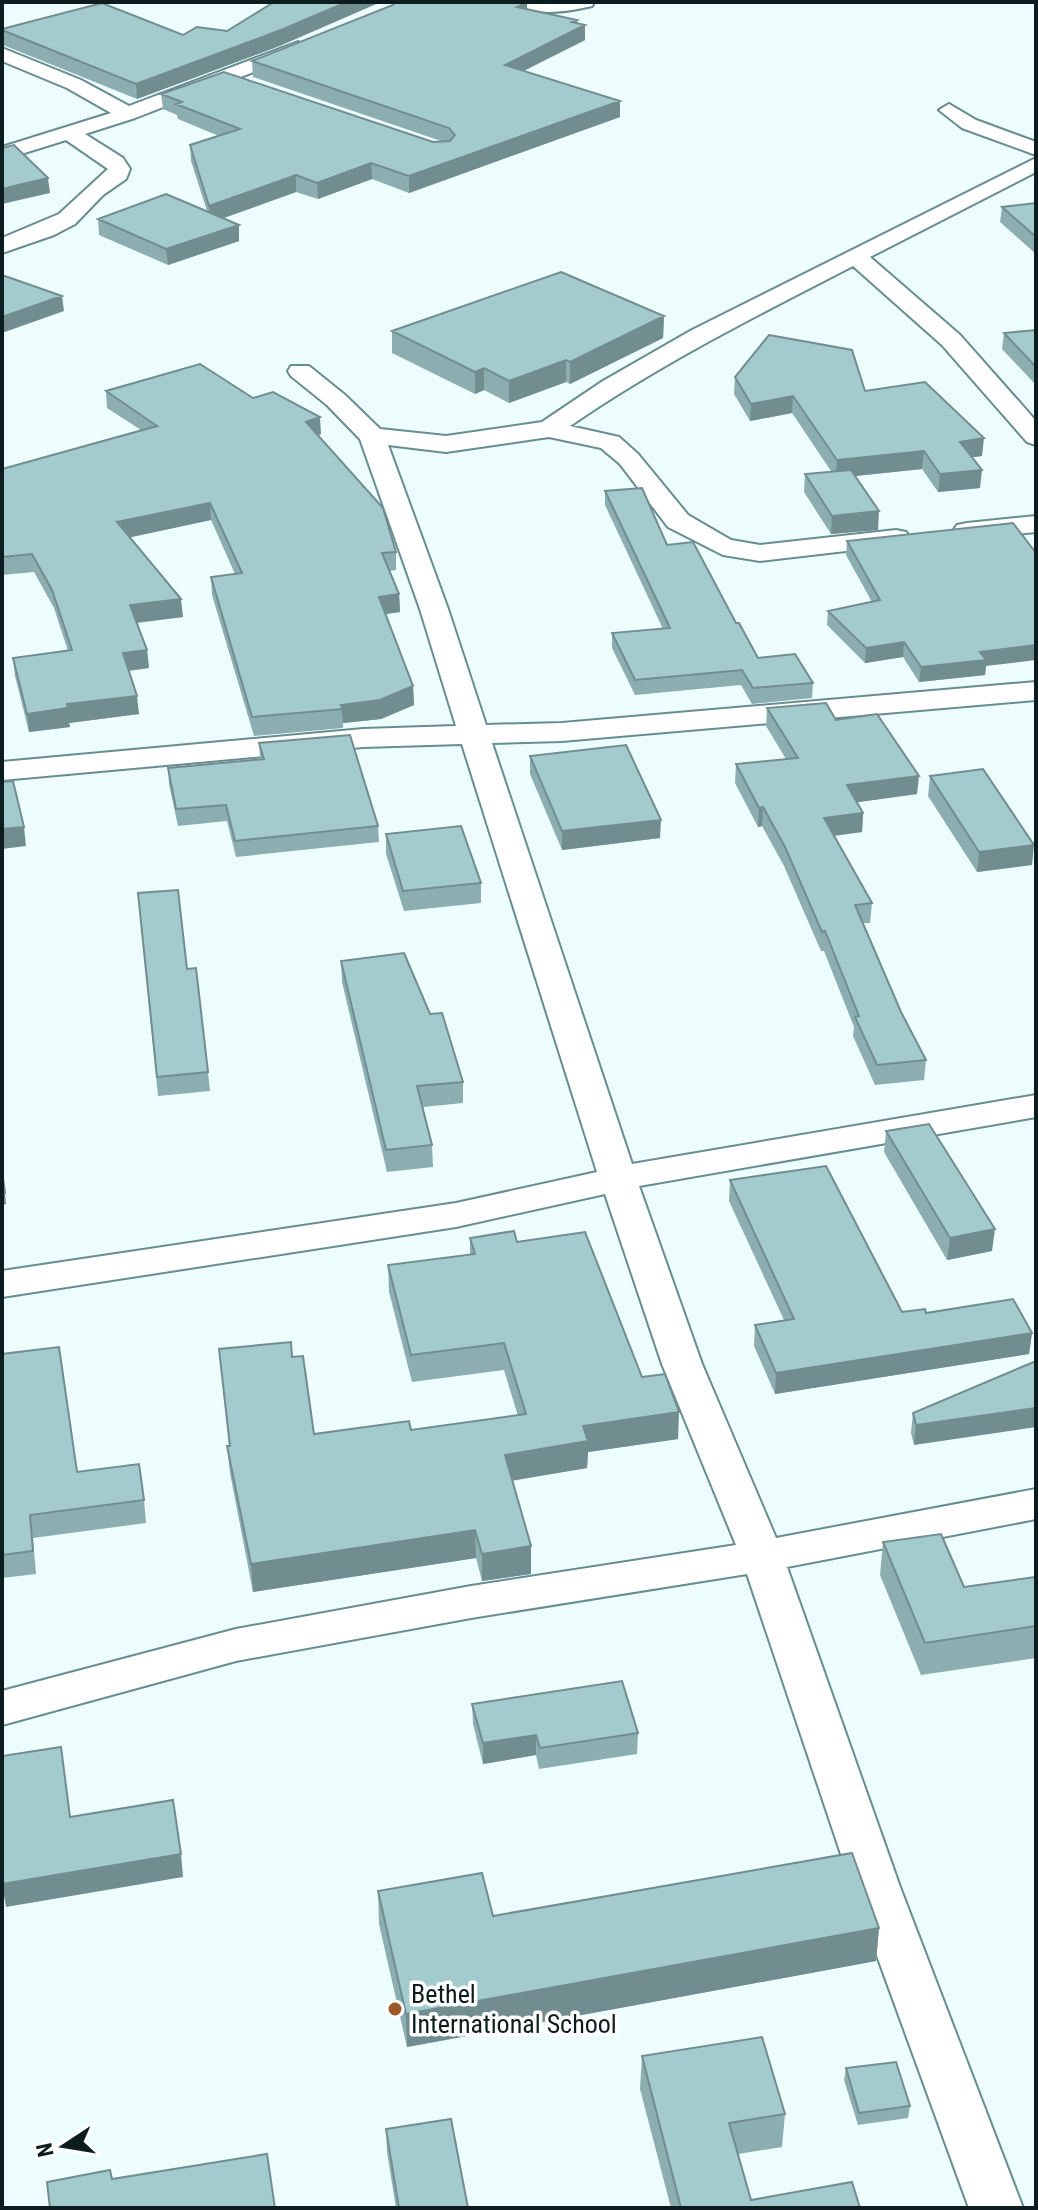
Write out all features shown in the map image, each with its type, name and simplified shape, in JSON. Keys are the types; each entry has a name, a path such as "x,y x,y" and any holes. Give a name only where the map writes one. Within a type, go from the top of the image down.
{"street":[{"path":"524,2 556,6 585,2"},
{"path":"2,154 128,114 319,40"},
{"path":"2,54 74,84 128,114"},
{"path":"224,77 252,86"},
{"path":"949,110 969,124 1036,149"},
{"path":"2,246 67,219 95,190 118,174 115,163 69,133"},
{"path":"549,429 612,386 700,335 1036,164"},
{"path":"854,255 951,340 1036,437"},
{"path":"300,371 336,400 372,436 434,609 579,1065 682,1364 762,1556 876,1887 996,2208"},
{"path":"610,442 612,386"},
{"path":"372,436 446,444 549,429 610,442 629,459 678,521 723,547 760,553 1036,524"},
{"path":"2,771 348,739 472,732 562,732 1036,691"},
{"path":"2,1284 456,1215 619,1178 1036,1106"},
{"path":"2,1708 236,1645 471,1602 762,1556 1036,1504"}],"building":[{"path":"274,2 347,2 136,84 2,30 102,3 183,35 197,27 227,31"},
{"path":"396,2 527,2 517,7 577,20 572,22 585,25 505,65 620,101 409,176 371,163 317,183 296,175 209,206 190,145 240,129 176,104 182,102 161,94 224,72 433,142 450,141 455,135 449,128 252,61"},
{"path":"14,145 48,178 2,189 2,148"},
{"path":"166,194 239,225 166,249 98,219"},
{"path":"1036,203 1036,237 1002,207"},
{"path":"561,272 664,316 570,362 566,360 509,381 484,368 475,372 392,331"},
{"path":"2,275 62,296 2,317"},
{"path":"1036,330 1036,367 1004,333"},
{"path":"769,335 852,350 865,391 925,382 984,438 960,442 982,470 940,474 924,451 837,460 793,396 751,404 735,377"},
{"path":"200,364 253,398 273,392 320,417 306,422 383,508 396,552 382,553 399,594 379,597 413,686 380,700 341,705 343,709 252,717 211,577 242,573 210,503 117,522 181,599 130,605 147,650 123,653 137,696 67,704 68,708 27,714 13,658 72,650 52,590 32,554 2,557 2,469 157,426 106,391"},
{"path":"851,470 879,511 832,516 805,474"},
{"path":"642,488 667,545 693,542 758,658 795,654 813,683 753,688 742,670 635,680 612,633 670,628 605,491"},
{"path":"1013,523 1036,553 1036,645 980,652 986,660 921,667 904,642 866,648 828,611 880,600 847,541"},
{"path":"826,703 836,720 877,714 919,776 847,785 863,813 824,818 872,903 855,905 901,1012 926,1060 877,1065 855,1017 859,1016 825,931 822,932 785,847 763,807 759,808 736,764 798,758 767,708"},
{"path":"350,735 378,826 235,841 226,805 176,809 168,768 264,759 259,743"},
{"path":"626,745 661,820 562,831 530,756"},
{"path":"983,769 1034,845 979,852 930,776"},
{"path":"13,781 24,827 2,829 2,782"},
{"path":"461,826 481,883 403,891 386,834"},
{"path":"178,890 187,969 196,968 208,1072 157,1077 138,893"},
{"path":"404,953 430,1014 442,1013 463,1082 417,1086 432,1145 386,1150 341,961"},
{"path":"929,1124 995,1229 950,1238 886,1131"},
{"path":"826,1166 902,1312 925,1309 926,1313 1013,1299 1032,1333 776,1373 755,1325 794,1319 730,1180"},
{"path":"514,1231 517,1242 585,1232 642,1377 665,1374 679,1412 583,1426 588,1441 505,1455 531,1546 482,1554 475,1530 251,1564 227,1446 230,1446 219,1349 291,1342 292,1357 303,1356 314,1434 409,1421 411,1430 526,1414 504,1343 411,1355 388,1265 475,1254 470,1238"},
{"path":"59,1347 77,1472 139,1464 144,1500 30,1515 33,1551 2,1555 2,1354"},
{"path":"1036,1361 1036,1408 916,1425 913,1413"},
{"path":"941,1534 964,1587 1036,1577 1036,1626 925,1643 883,1542"},
{"path":"622,1681 638,1733 540,1748 536,1735 483,1743 472,1704"},
{"path":"61,1747 70,1817 173,1800 181,1854 2,1884 2,1756"},
{"path":"852,1853 879,1928 406,2014 378,1891 482,1873 493,1916"},
{"path":"762,2037 785,2114 729,2123 751,2200 852,2182 860,2208 681,2208 642,2056"},
{"path":"896,2062 910,2106 859,2113 846,2068"},
{"path":"451,2119 468,2208 399,2208 386,2129"},
{"path":"267,2154 275,2208 50,2208 47,2182 110,2170 112,2179"}],"place":[{"name":"Bethel International School","path":"395,2009"}]}
